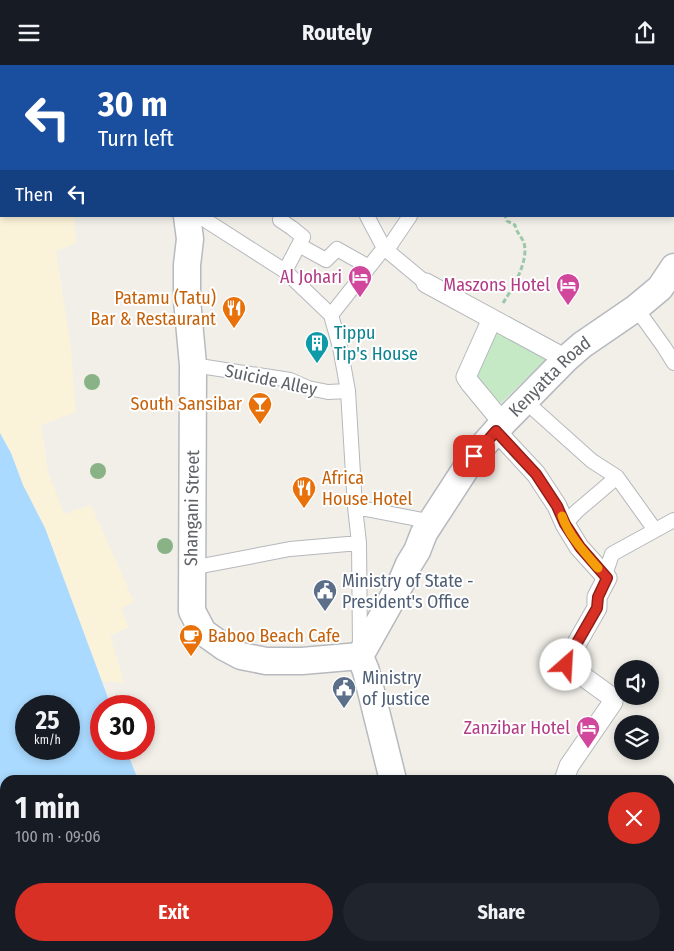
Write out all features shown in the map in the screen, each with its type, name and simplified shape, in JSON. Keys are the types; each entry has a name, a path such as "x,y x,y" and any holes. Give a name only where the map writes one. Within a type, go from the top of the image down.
{"main road":[{"name":"Shangani Street","path":"187,217 190,239 187,265 187,300 194,365 192,611 202,631 224,647 241,656 266,661 302,661 360,656"},
{"name":"Kenyatta Road","path":"360,656 401,583 424,533 433,522 474,456 499,427 566,359 582,345 636,308 660,288 674,267"},
{"path":"360,656 366,671 392,775"}],"street":[{"path":"201,217 285,271 331,315 340,347 348,391 359,543 360,656"},
{"path":"282,217 280,220 303,237 285,271"},
{"path":"367,217 384,248 426,283 566,359"},
{"path":"331,315 384,248 391,244 409,217"},
{"path":"299,245 326,260 337,249 369,267"},
{"path":"636,308 674,363"},
{"path":"492,319 466,377 499,427 536,474 580,547 607,578"},
{"name":"Suicide Alley","path":"194,365 290,380 328,392 348,391"},
{"path":"525,401 592,461 617,477 654,530"},
{"path":"565,524 577,511 617,477"},
{"path":"355,507 433,522"},
{"path":"566,775 569,766 613,702 613,698 566,665 566,662 597,608 598,597 607,578 606,572 612,554 674,520"},
{"path":"191,568 290,549 359,543"}],"path":[{"path":"492,319 512,289 524,262 524,242 514,225 507,221 505,217"}],"green space":[{"path":"496,324 548,357 498,406 475,376"}],"sand":[{"path":"0,217 74,217 76,243 56,251 71,350 76,412 41,425 48,472 64,514 91,505 134,602 121,608 128,627 110,636 124,683 102,681 45,528 0,434"}],"water":[{"path":"0,433 45,528 107,695 90,695 90,760 130,760 136,775 0,775"}],"slow traffic":[{"path":"562,516 580,547 598,568"}],"place":[{"name":"Al Johari","path":"360,298"},
{"name":"Maszons Hotel","path":"568,306"},
{"name":"Patamu (Tatu) Bar & Restaurant","path":"234,329"},
{"name":"Tippu Tip's House","path":"317,364"},
{"name":"South Sansibar","path":"260,425"},
{"name":"Africa House Hotel","path":"304,509"},
{"name":"Ministry of State - President's Office","path":"325,612"},
{"name":"Baboo Beach Cafe","path":"191,657"},
{"name":"Ministry of Justice","path":"344,709"},
{"name":"Zanzibar Hotel","path":"588,749"}],"route":[{"path":"474,456 496,431 536,474 580,547 607,578 598,597 597,608 566,665"}]}
